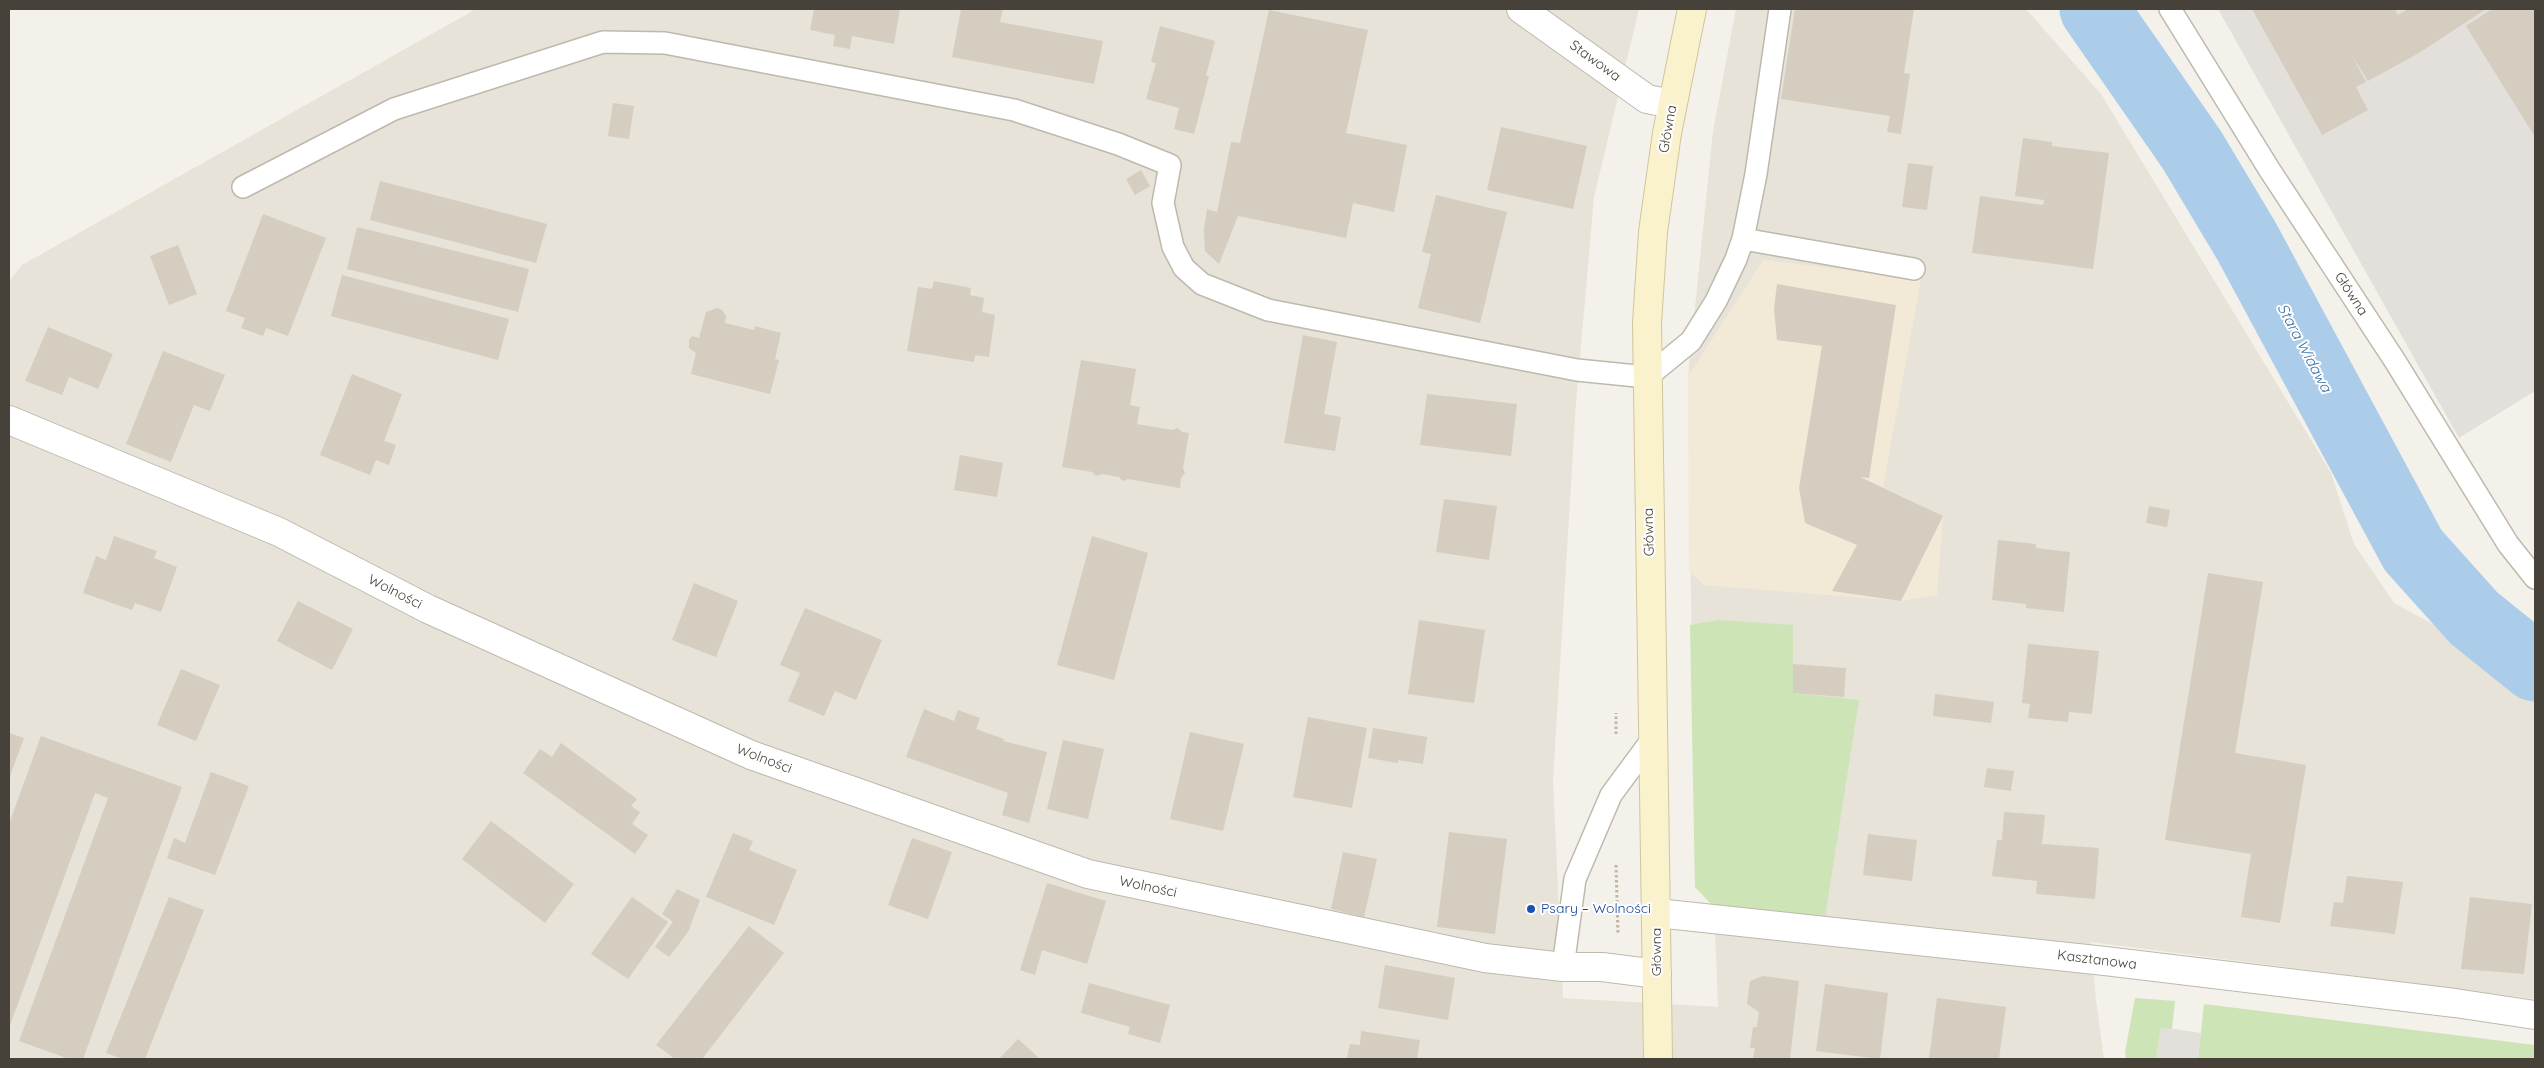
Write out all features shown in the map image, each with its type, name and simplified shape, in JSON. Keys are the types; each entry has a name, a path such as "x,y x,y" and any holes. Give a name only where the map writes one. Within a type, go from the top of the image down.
{"main road":[{"name":"Główna","path":"1658,1059 1647,377 1652,232 1674,94 1692,9"}],"street":[{"name":"Stawowa","path":"1521,9 1647,99 1674,94"},
{"name":"Wolności","path":"9,420 279,532 428,609 750,755 1088,874 1485,958 1563,966 1602,967 1657,974"},
{"name":"Kasztanowa","path":"1657,913 2104,961 2455,1003 2535,1015"}],"lane":[{"path":"243,187 404,106 603,42 665,43 1014,110 1118,144 1170,165 1163,203 1174,247 1184,268 1202,284 1268,310 1577,370 1647,377 1691,341 1716,301 1742,239 1756,174 1780,9"},
{"name":"Główna","path":"2170,9 2269,169 2394,361 2508,544 2535,578"},
{"path":"1742,239 1914,269"},
{"path":"1563,966 1575,879 1611,794 1653,738"}],"shaded area":[{"path":"476,9 1639,9 1594,197 1576,403 1553,780 1563,998 1718,1007 1714,907 1695,887 1688,376 1713,131 1736,9 2026,9 2101,94 2331,473 2354,544 2394,603 2493,657 2535,691 2535,999 2091,942 2104,1059 9,1059 9,281 22,265"},
{"path":"2218,9 2535,9 2535,391 2459,438"},
{"path":"1763,260 1921,279 1883,487 1943,516 1937,595 1901,601 1704,585 1689,571 1688,376"},
{"path":"2161,1027 2201,1033 2198,1059 2156,1059"}],"green space":[{"path":"1718,620 1793,625 1793,693 1859,700 1825,917 1714,907 1695,887 1690,625"},
{"path":"2135,998 2175,1001 2172,1029 2161,1028 2156,1059 2126,1059 2125,1052"},
{"path":"2204,1004 2535,1045 2535,1059 2198,1059"}],"building":[{"path":"814,9 900,9 894,44 852,36 850,49 833,46 835,35 810,30"},
{"path":"961,9 1003,9 1000,22 1103,41 1094,84 952,57"},
{"path":"1795,9 1914,9 1904,73 1910,74 1901,134 1887,132 1890,116 1781,99"},
{"path":"2252,9 2395,9 2398,15 2408,9 2486,9 2419,53 2368,81 2351,54 2366,82 2356,87 2368,110 2322,135"},
{"path":"2492,9 2535,9 2535,137 2466,26"},
{"path":"1269,10 1368,30 1346,133 1407,145 1394,212 1353,203 1346,238 1238,216 1219,264 1205,251 1204,229 1207,209 1217,212 1231,142 1240,143"},
{"path":"1160,26 1215,41 1206,76 1209,76 1194,134 1174,129 1179,108 1146,99 1156,63 1151,62"},
{"path":"613,103 634,106 629,139 608,136"},
{"path":"1501,127 1587,146 1573,209 1487,190"},
{"path":"2023,138 2052,142 2052,146 2109,153 2093,269 1972,253 1980,196 2043,205 2044,200 2015,196"},
{"path":"1908,163 1933,166 1927,210 1902,207"},
{"path":"1141,170 1150,186 1135,195 1126,179"},
{"path":"380,181 547,224 536,263 370,220"},
{"path":"1436,195 1507,212 1480,323 1418,308 1431,254 1422,252"},
{"path":"263,214 326,238 288,336 266,328 263,336 241,328 245,318 226,311"},
{"path":"357,227 529,269 518,312 347,269"},
{"path":"178,245 197,294 169,305 150,256"},
{"path":"342,275 509,319 498,360 331,316"},
{"path":"934,281 971,288 970,295 984,298 982,312 995,315 989,357 975,355 974,362 907,351 918,287 932,289"},
{"path":"1777,284 1896,305 1869,478 1860,477 1943,516 1901,601 1832,591 1857,545 1805,523 1799,488 1822,346 1777,340 1774,309"},
{"path":"717,308 722,310 726,316 725,323 754,330 755,326 781,333 775,359 779,360 770,394 691,374 696,353 689,348 689,340 692,336 699,338 706,312"},
{"path":"48,327 113,354 98,389 69,377 62,395 25,381"},
{"path":"1303,335 1337,342 1324,414 1341,417 1335,451 1284,443"},
{"path":"163,351 225,375 210,411 194,405 171,462 126,444"},
{"path":"1081,360 1136,369 1130,405 1140,407 1137,424 1172,430 1178,428 1182,432 1189,433 1183,468 1185,473 1181,478 1180,488 1128,479 1123,481 1119,477 1102,474 1096,476 1092,472 1062,467"},
{"path":"352,374 402,394 384,441 396,445 389,465 376,460 370,475 320,455"},
{"path":"1427,394 1517,404 1511,456 1420,445"},
{"path":"960,455 1003,463 997,497 954,490"},
{"path":"1444,499 1497,506 1489,560 1436,552"},
{"path":"2149,506 2170,510 2167,527 2146,523"},
{"path":"114,536 157,551 154,558 177,567 161,612 135,603 132,610 83,593 96,556 106,560"},
{"path":"1092,536 1148,553 1114,680 1057,665"},
{"path":"1998,540 2036,544 2036,548 2070,552 2064,612 2026,608 2026,604 1992,600"},
{"path":"2208,573 2263,582 2235,753 2306,765 2280,923 2241,917 2251,854 2165,840"},
{"path":"694,583 738,601 716,657 672,640"},
{"path":"298,601 353,629 332,670 277,641"},
{"path":"805,608 882,640 856,700 835,691 824,716 788,701 800,673 780,665"},
{"path":"1419,620 1485,630 1474,703 1408,694"},
{"path":"2028,644 2099,651 2092,714 2069,712 2068,722 2028,718 2030,704 2022,703"},
{"path":"1793,664 1846,668 1844,697 1793,693"},
{"path":"181,669 220,685 196,741 157,725"},
{"path":"1935,694 1994,702 1991,723 1933,716"},
{"path":"924,709 954,721 958,710 980,718 976,729 1004,739 1003,741 1047,752 1029,823 1002,815 1008,793 906,757"},
{"path":"1308,717 1367,728 1352,808 1293,797"},
{"path":"1373,728 1427,737 1423,764 1398,760 1398,763 1368,758"},
{"path":"1190,732 1244,744 1223,831 1170,819"},
{"path":"9,733 24,738 9,779"},
{"path":"41,736 182,787 83,1059 69,1059 19,1041 108,798 95,793 9,1028 9,824"},
{"path":"1063,740 1104,749 1088,819 1047,809"},
{"path":"561,743 637,799 631,806 640,812 632,824 648,835 635,854 523,773 540,749 552,757"},
{"path":"1987,768 2014,771 2011,791 1984,787"},
{"path":"211,772 249,786 215,875 167,858 174,838 185,843"},
{"path":"2004,812 2045,815 2042,844 2099,848 2095,899 2036,894 2037,881 1992,876 1997,840 2002,840"},
{"path":"491,821 574,884 545,923 462,859"},
{"path":"1449,832 1507,839 1495,934 1437,927"},
{"path":"733,833 753,841 749,850 797,870 774,925 706,897"},
{"path":"1868,834 1917,840 1912,881 1863,875"},
{"path":"912,838 952,852 928,919 888,905"},
{"path":"1343,852 1377,859 1364,917 1331,909"},
{"path":"2347,876 2403,882 2395,934 2330,926 2334,902 2343,903"},
{"path":"1047,883 1106,901 1087,964 1042,950 1035,975 1020,970"},
{"path":"677,889 700,900 688,932 669,957 655,947 673,922 662,914"},
{"path":"169,897 204,910 145,1059 123,1059 106,1053"},
{"path":"632,897 668,922 628,979 591,954"},
{"path":"2470,897 2532,904 2524,974 2461,969"},
{"path":"749,926 784,953 702,1059 675,1059 656,1045"},
{"path":"1385,965 1455,978 1448,1020 1378,1008"},
{"path":"1763,976 1799,981 1790,1059 1753,1059 1755,1048 1750,1048 1753,1027 1757,1027 1759,1012 1747,1004 1750,981"},
{"path":"1089,983 1170,1005 1160,1043 1128,1034 1130,1027 1081,1013"},
{"path":"1825,984 1888,993 1880,1059 1816,1051"},
{"path":"1937,998 2006,1007 1999,1059 1929,1059"},
{"path":"1361,1031 1420,1040 1417,1059 1347,1058 1350,1044 1360,1045"},
{"path":"1018,1039 1040,1059 999,1059"}],"waterway":[{"name":"Stara Widawa","path":"2094,9 2192,150 2247,242 2413,550 2474,618 2535,667"}],"place":[{"name":"Psary – Wolności","path":"1531,909"}]}
